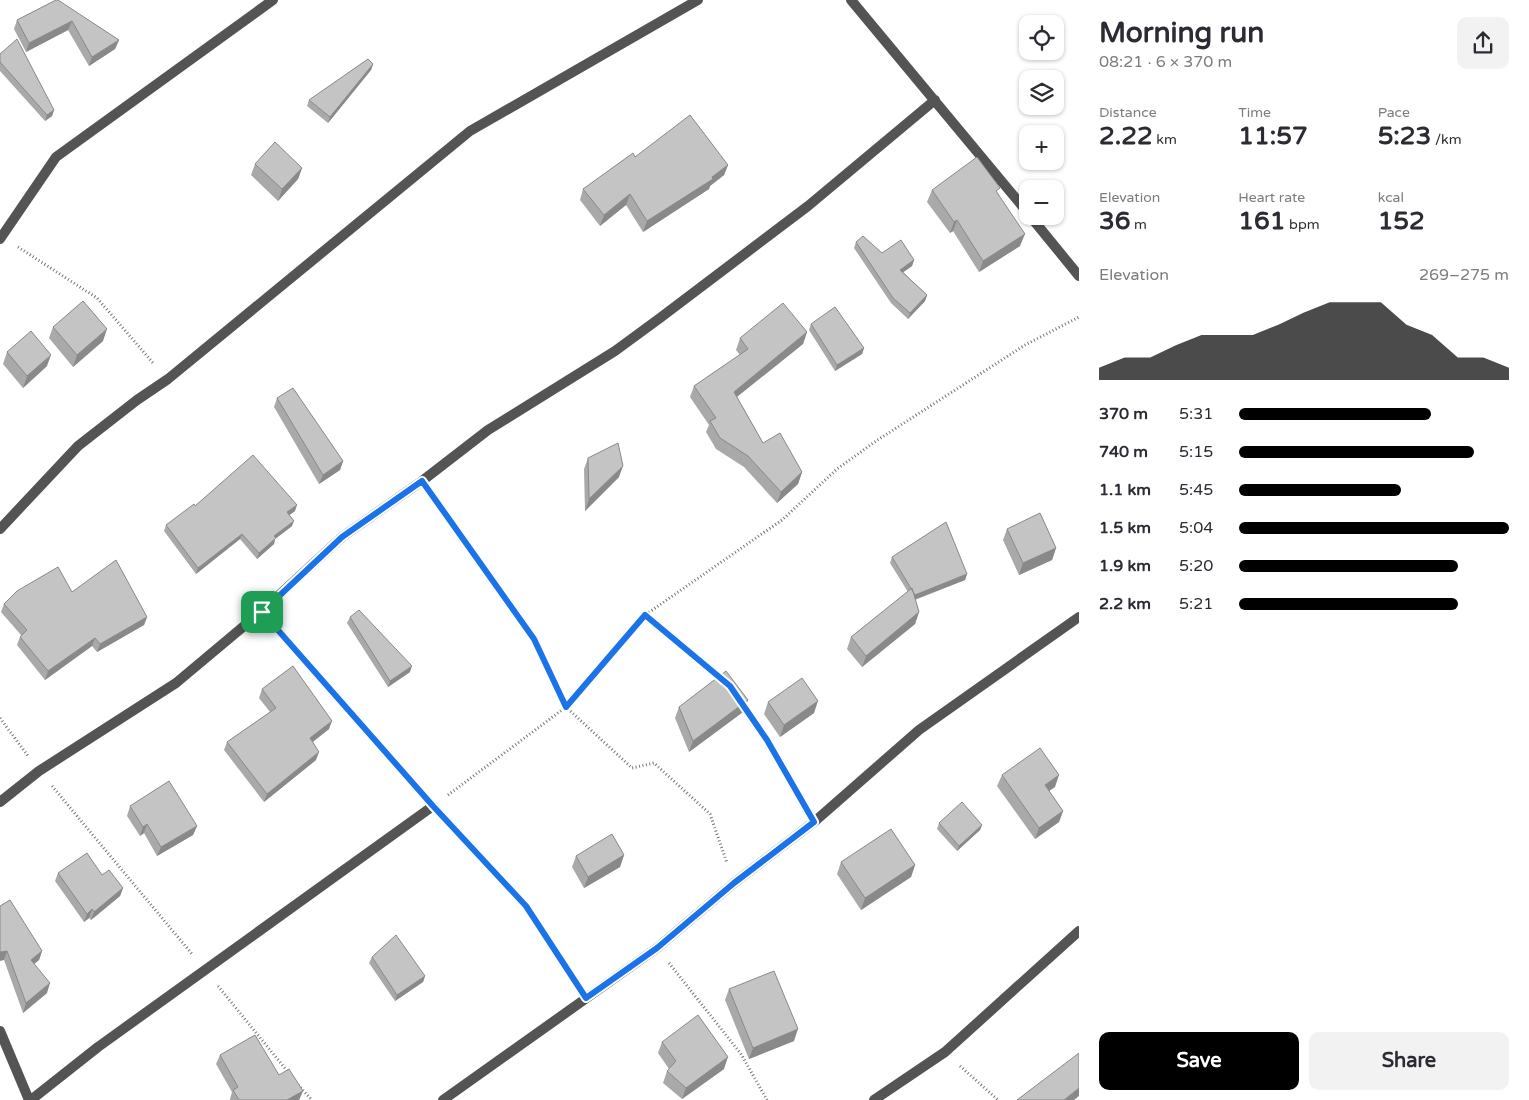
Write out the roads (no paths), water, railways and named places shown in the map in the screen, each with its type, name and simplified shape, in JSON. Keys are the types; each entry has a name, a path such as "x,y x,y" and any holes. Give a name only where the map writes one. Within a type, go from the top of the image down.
{"street":[{"path":"1,238 56,158 273,0"},
{"path":"0,529 78,446 137,400 168,380 470,131 698,0"},
{"path":"851,0 1019,202"},
{"path":"0,802 39,771 176,682 262,612 342,537 422,481 488,430 614,351 660,318 808,206 935,100"},
{"path":"1037,225 1079,276"},
{"path":"443,1100 657,948 734,883 814,822 919,730 1079,617"},
{"path":"0,1031 30,1100 98,1047 433,806"},
{"path":"874,1100 945,1052 1079,931"}]}
